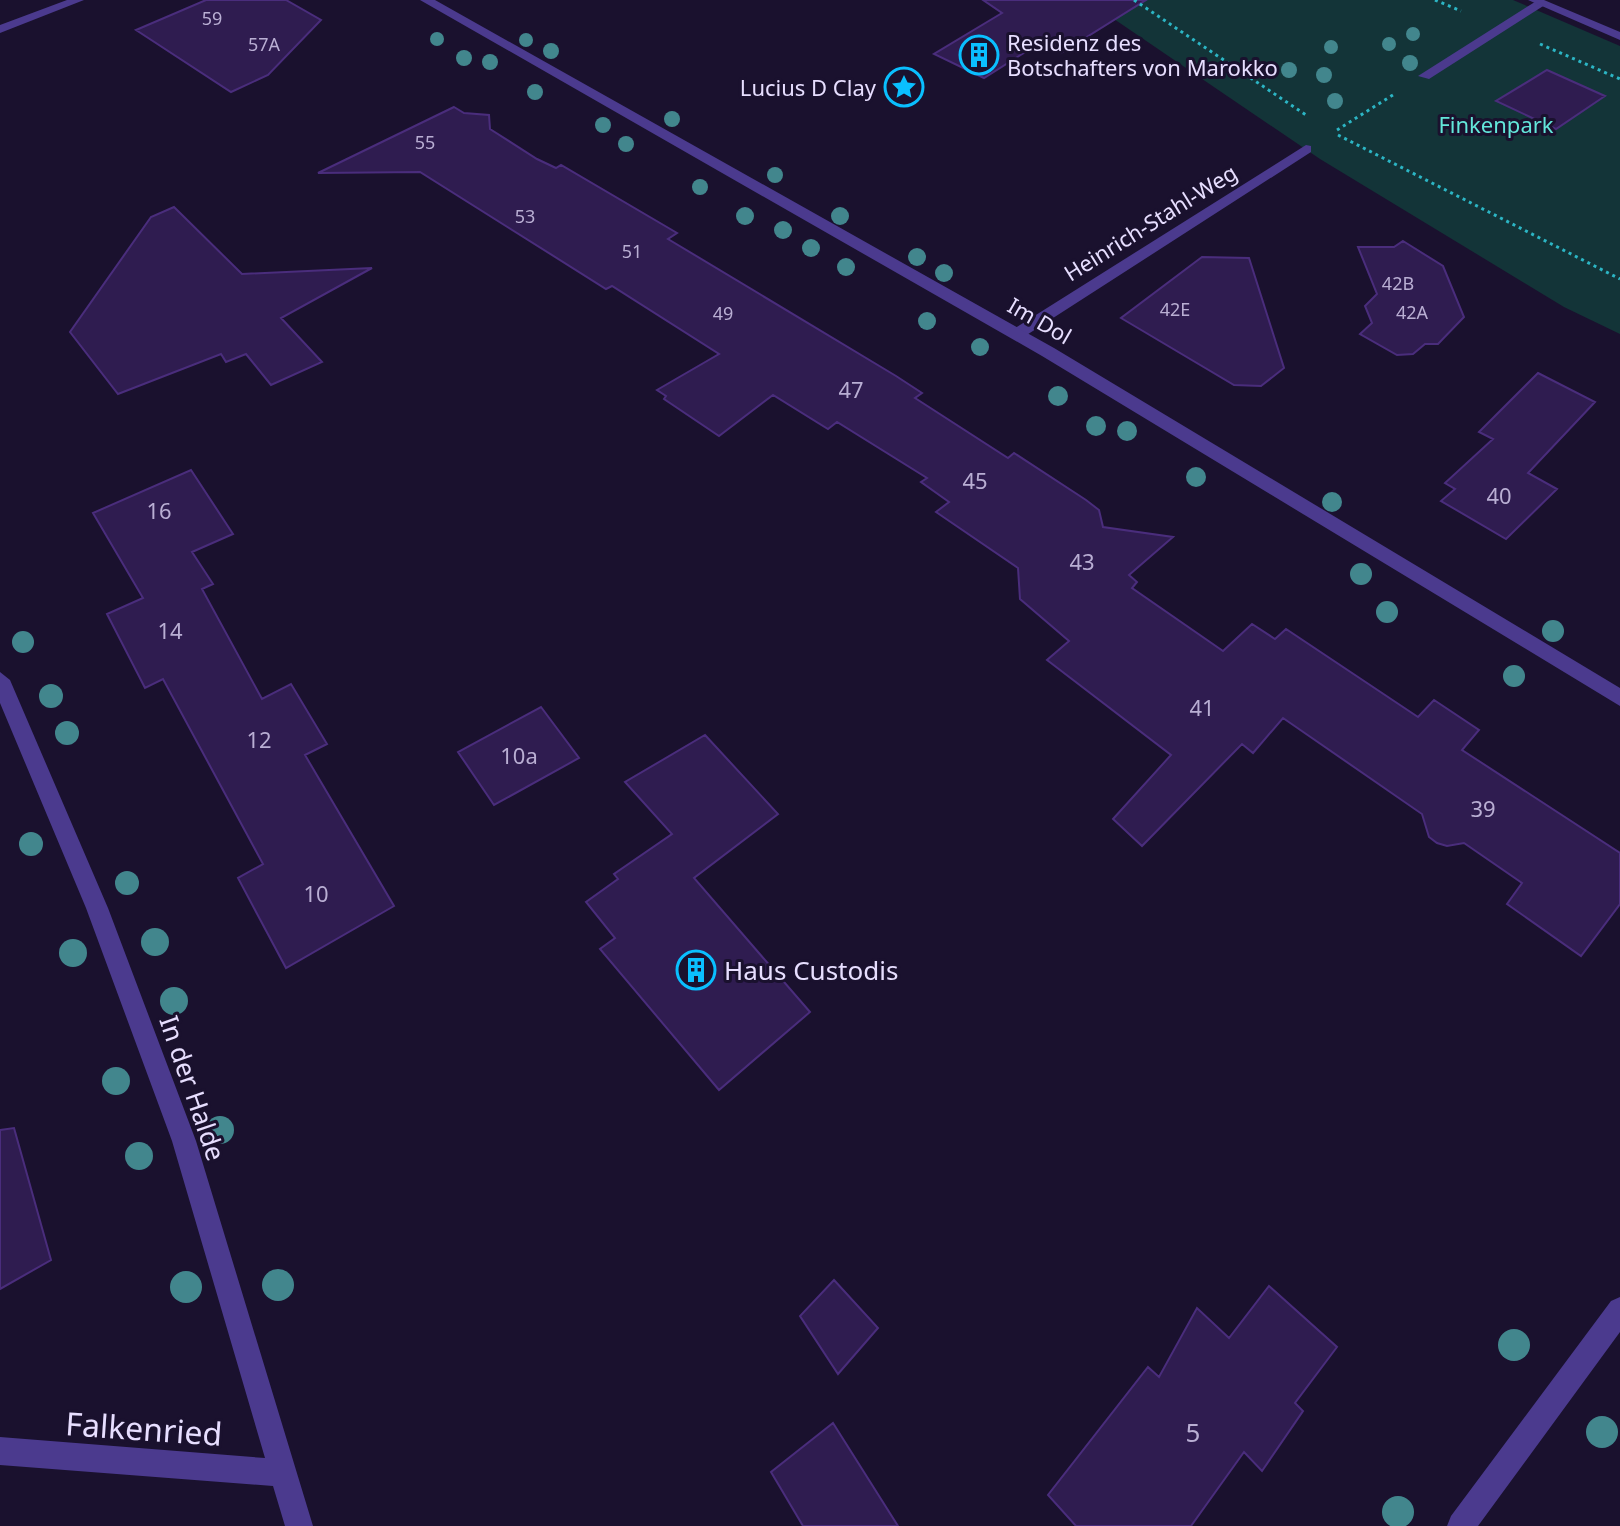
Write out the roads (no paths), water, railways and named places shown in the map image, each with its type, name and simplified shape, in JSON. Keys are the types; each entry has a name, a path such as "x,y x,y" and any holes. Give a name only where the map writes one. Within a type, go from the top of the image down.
{"street":[{"path":"0,29 78,0"},
{"name":"Im Dol","path":"426,0 1017,334 1620,698"},
{"path":"1424,76 1538,2 1620,36"},
{"path":"0,10 18,21"},
{"name":"Heinrich-Stahl-Weg","path":"1017,334 1306,149"},
{"name":"In der Halde","path":"0,680 97,908 162,1081 299,1526"},
{"path":"1461,1526 1620,1310"},
{"name":"Falkenried","path":"0,1451 282,1473"}],"place":[{"name":"Residenz des Botschafters von Marokko","path":"979,55"},
{"name":"Lucius D Clay","path":"904,87"},
{"name":"Haus Custodis","path":"696,970"}],"park label":[{"name":"Finkenpark","path":"1496,124"}]}
